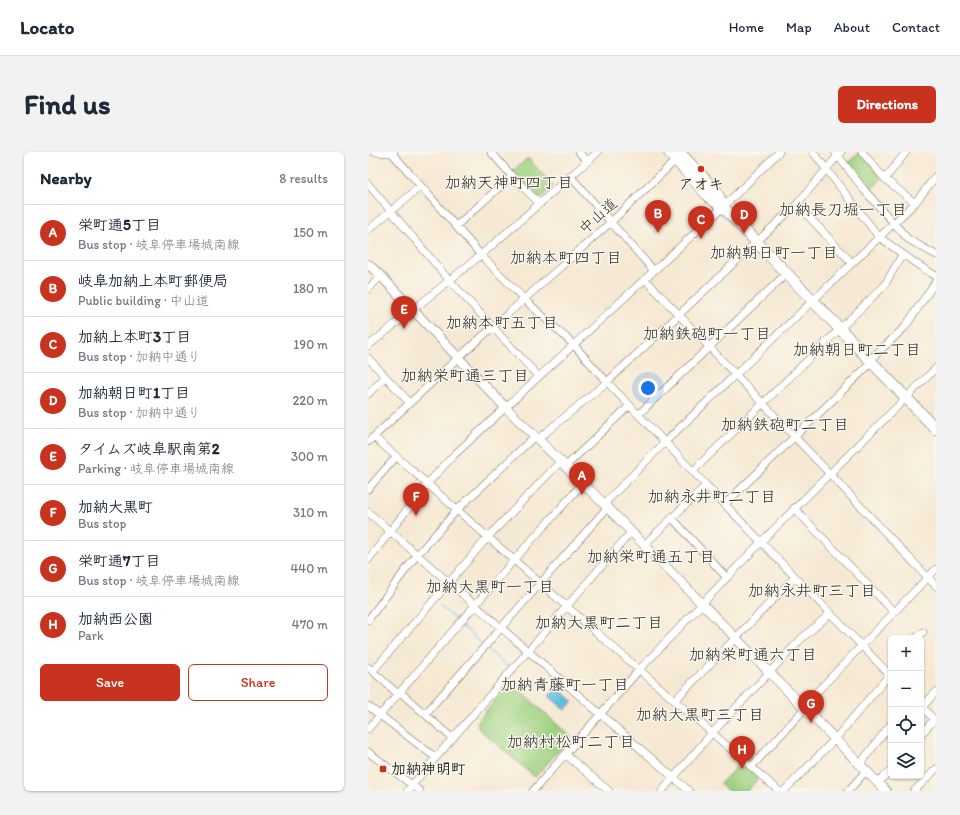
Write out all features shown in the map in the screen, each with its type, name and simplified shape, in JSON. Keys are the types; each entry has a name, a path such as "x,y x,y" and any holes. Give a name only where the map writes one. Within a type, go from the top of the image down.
{"highway":[{"path":"678,154 716,191 723,207 936,429"}],"main road":[{"path":"368,259 381,276"},
{"path":"368,264 505,407 606,506 886,791"}],"street":[{"path":"374,152 393,152 481,255 524,299 573,344 607,382 761,542 862,646 888,670"},
{"path":"491,152 540,204"},
{"path":"579,152 587,162"},
{"path":"368,346 412,309 481,255 598,152"},
{"path":"368,560 427,484 454,455 723,207 779,152"},
{"path":"813,152 879,237 902,255 936,276"},
{"path":"862,152 885,180 915,202"},
{"path":"885,180 906,152"},
{"path":"368,620 417,555 457,510 536,438 607,382 757,242 797,204 838,153 865,191 893,224 908,239 936,255"},
{"name":"中山道","path":"368,442 458,358 611,222 678,154"},
{"path":"456,226 512,176"},
{"path":"570,176 654,271"},
{"path":"425,714 606,506 666,442 893,224 915,202 936,176"},
{"path":"368,184 449,280 538,376"},
{"path":"368,230 421,186"},
{"path":"797,204 852,263"},
{"path":"693,471 884,286 902,255"},
{"path":"639,414 787,273"},
{"path":"368,289 381,276"},
{"path":"645,279 936,586"},
{"path":"725,504 905,327 936,281"},
{"path":"368,358 410,403"},
{"path":"534,791 639,670 702,603 728,578 794,508 936,368"},
{"path":"368,394 385,377"},
{"path":"452,738 370,669 450,583 488,537 563,464 630,405"},
{"path":"374,437 779,791"},
{"path":"368,489 396,457"},
{"path":"368,729 514,560 583,483"},
{"path":"644,545 706,485"},
{"path":"794,508 894,612"},
{"path":"368,512 689,791"},
{"path":"672,518 728,578"},
{"path":"409,788 630,532"},
{"path":"751,767 799,715 808,701 936,569"},
{"path":"675,700 796,577"},
{"path":"662,791 712,733 802,638 830,613"},
{"path":"920,635 923,632"},
{"path":"784,791 835,739 888,672"},
{"path":"924,704 936,692"},
{"path":"368,706 435,757"},
{"path":"923,707 935,720 924,731"},
{"path":"848,791 888,729"},
{"path":"368,752 409,788 420,791"},
{"path":"566,755 609,791"},
{"path":"914,791 936,769"},
{"path":"878,783 888,773"}],"green space":[{"path":"860,152 882,178 870,191 848,163"},
{"path":"528,158 553,186 539,199 513,171"},
{"path":"515,686 571,737 535,777 478,728 478,721 506,687"},
{"path":"742,761 759,777 747,791 728,791 720,784"}],"water":[{"path":"557,687 573,701 565,710 549,696"}],"waterway":[{"path":"440,606 458,622"},
{"path":"461,625 483,645"},
{"path":"487,649 508,667"}],"place":[{"name":"アオキ","path":"701,169"},
{"name":"岐阜加納上本町郵便局","path":"658,233"},
{"name":"加納朝日町1丁目","path":"744,234"},
{"name":"加納上本町3丁目","path":"701,239"},
{"name":"タイムズ岐阜駅南第2","path":"404,329"},
{"name":"栄町通5丁目","path":"582,495"},
{"name":"加納大黒町","path":"416,516"},
{"name":"栄町通7丁目","path":"811,723"},
{"name":"加納神明町","path":"383,769"},
{"name":"加納西公園","path":"742,769"}],"district":[{"name":"加納天神町四丁目","path":"509,182"},
{"name":"加納長刀堀一丁目","path":"843,209"},
{"name":"加納朝日町一丁目","path":"774,252"},
{"name":"加納本町四丁目","path":"566,257"},
{"name":"加納本町五丁目","path":"502,322"},
{"name":"加納鉄砲町一丁目","path":"707,333"},
{"name":"加納朝日町二丁目","path":"857,349"},
{"name":"加納栄町通三丁目","path":"465,375"},
{"name":"加納鉄砲町二丁目","path":"785,424"},
{"name":"加納永井町二丁目","path":"712,496"},
{"name":"加納栄町通五丁目","path":"651,556"},
{"name":"加納大黒町一丁目","path":"490,586"},
{"name":"加納永井町三丁目","path":"812,590"},
{"name":"加納大黒町二丁目","path":"599,622"},
{"name":"加納栄町通六丁目","path":"753,654"},
{"name":"加納青藤町一丁目","path":"565,684"},
{"name":"加納大黒町三丁目","path":"700,714"},
{"name":"加納村松町二丁目","path":"571,741"}]}
